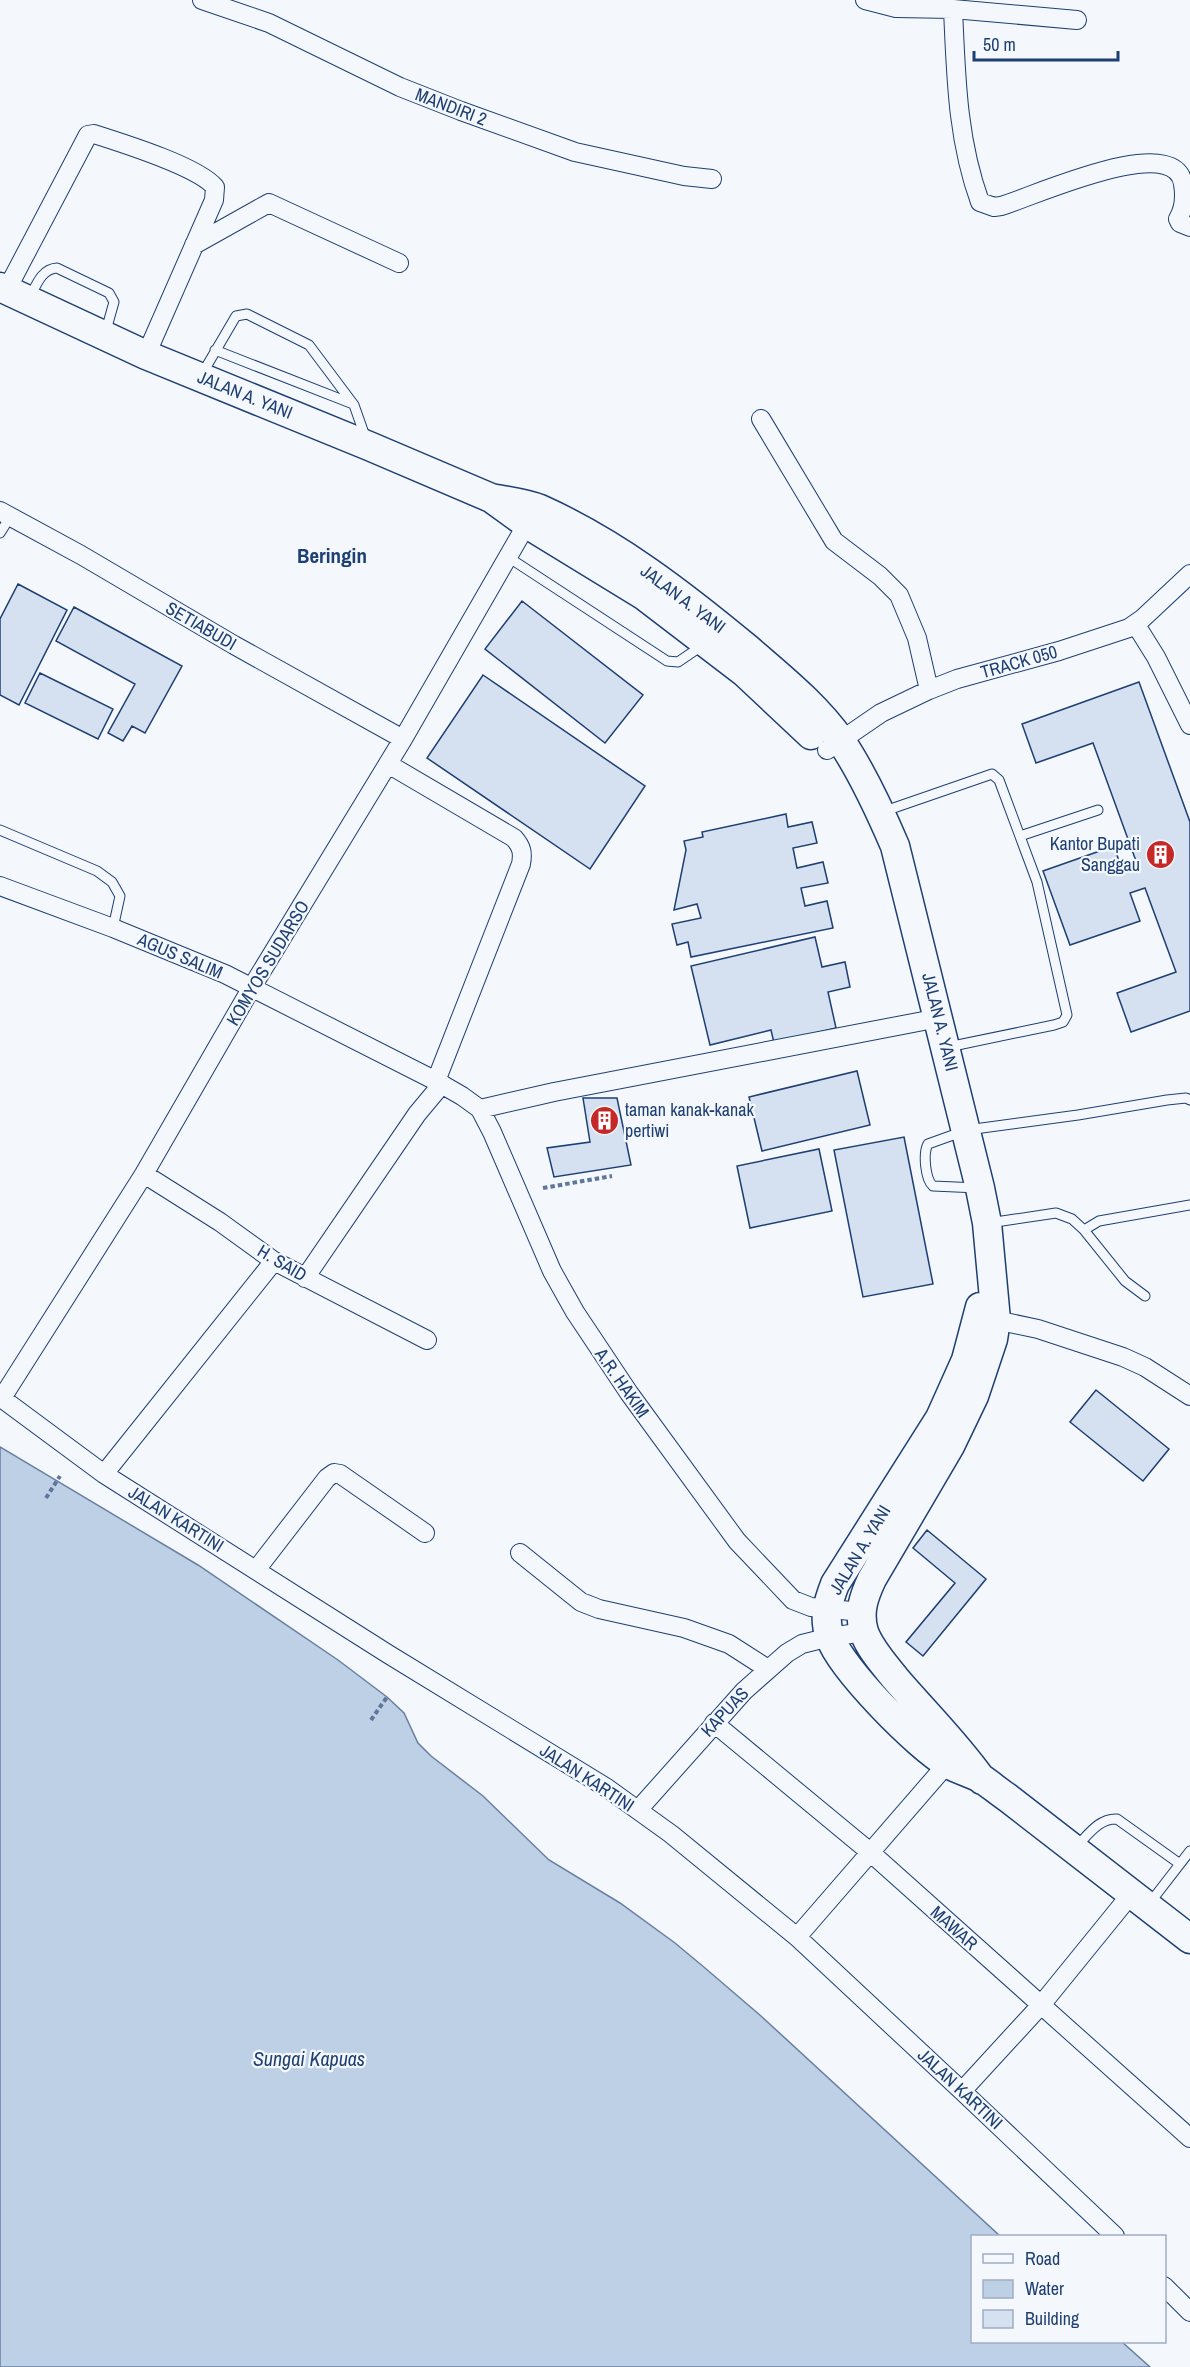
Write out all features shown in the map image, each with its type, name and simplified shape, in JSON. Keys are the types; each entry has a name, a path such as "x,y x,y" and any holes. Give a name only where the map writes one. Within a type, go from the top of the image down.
{"highway":[{"name":"JALAN A. YANI","path":"12,293 146,355 369,446 532,516 597,539 654,575 688,600 778,674 825,722 834,745"},
{"name":"JALAN A. YANI","path":"532,516 707,643 834,745 862,780 895,846 967,1130 987,1223 991,1273 986,1365 950,1446 872,1579 863,1598 863,1622 873,1650 933,1723 954,1756"},
{"name":"JALAN A. YANI","path":"987,1318 940,1418 835,1584 826,1608 830,1637 839,1654 861,1683 899,1722 954,1756 982,1780 1190,1939"}],"street":[{"name":"MANDIRI 2","path":"202,0 269,23 400,87 575,152 684,177 712,179"},
{"path":"865,0 896,8 953,9 1077,20"},
{"path":"953,9 957,105 961,131 980,202 994,207 1001,206 1096,172 1122,166 1158,163 1177,171 1183,178 1183,206 1178,219 1180,224 1190,227"},
{"path":"12,293 86,137 91,134 170,161 209,180 215,187 214,200 146,355"},
{"path":"194,245 268,203 399,263"},
{"path":"761,419 834,541 880,576 899,595 917,638 929,690"},
{"name":"SETIABUDI","path":"5,514 403,739"},
{"name":"KOMYOS SUDARSO","path":"1,1398 144,1174 252,987 403,739 532,516"},
{"name":"TRACK 050","path":"834,745 881,713 929,690 957,679 1059,651 1136,625 1190,574"},
{"path":"1136,625 1156,657 1190,725"},
{"path":"305,1278 439,1082 523,854 514,838 388,764"},
{"name":"AGUS SALIM","path":"0,886 113,928 252,987 439,1082 480,1109"},
{"path":"480,1109 554,1092 939,1018"},
{"name":"A.R. HAKIM","path":"480,1109 552,1271 597,1348 687,1476 737,1541 793,1600 826,1608 863,1622"},
{"name":"H. SAID","path":"144,1174 219,1222 274,1261 428,1340"},
{"path":"104,1474 274,1261"},
{"path":"987,1318 1038,1329 1145,1366 1190,1396"},
{"name":"JALAN KARTINI","path":"1,1398 104,1474 435,1683 608,1788 671,1834 796,1937 1114,2235"},
{"path":"256,1570 327,1478 334,1473 340,1474 425,1533"},
{"path":"520,1553 581,1602 599,1609 684,1628 729,1644 768,1669"},
{"name":"KAPUAS","path":"638,1810 744,1690 787,1653 802,1644 830,1637 863,1622"},
{"name":"MAWAR","path":"714,1723 870,1852 1190,2138"},
{"path":"796,1937 954,1756"},
{"path":"962,2091 1140,1900"},
{"path":"1166,2288 1190,2312"}],"lane":[{"path":"12,293 49,269 57,268 113,297 114,302 105,336"},
{"path":"201,376 236,316 247,314 309,345 354,405 369,446"},
{"path":"215,350 354,405"},
{"path":"0,533 5,514"},
{"path":"508,557 667,661 678,662 707,643"},
{"path":"880,812 992,774 999,780 1037,882 1067,1015 1063,1022 1054,1025 947,1047"},
{"path":"1020,837 1098,810"},
{"path":"0,830 97,871 112,882 120,896 113,928"},
{"path":"980,1188 938,1188 929,1182 925,1149 928,1144 967,1130 1167,1100 1186,1098 1190,1100"},
{"path":"1084,1230 1099,1221 1190,1205"},
{"path":"987,1223 1056,1214 1072,1219 1084,1230 1125,1281 1145,1296"},
{"path":"1075,1849 1100,1823 1109,1818 1117,1819 1180,1864"},
{"path":"1140,1900 1180,1864 1190,1851"}],"path":[{"path":"543,1188 612,1176"},
{"path":"46,1498 60,1476"},
{"path":"371,1720 387,1697"}],"water":[{"name":"Sungai Kapuas","path":"0,1447 198,1565 338,1660 387,1697 404,1713 418,1743 431,1756 483,1796 549,1860 620,1903 705,1968 761,2016 999,2235 971,2235 971,2343 1123,2343 1150,2367 0,2367"}],"building":[{"path":"18,584 67,610 19,705 0,695 0,619"},
{"path":"522,601 643,695 605,743 485,649"},
{"path":"74,607 182,666 145,733 132,726 123,741 108,733 135,684 56,641"},
{"path":"40,673 113,709 98,739 25,703"},
{"path":"483,675 645,786 590,869 427,758"},
{"name":"Kantor Bupati Sanggau","path":"1139,682 1190,822 1190,1011 1131,1032 1117,993 1176,972 1145,888 1130,893 1140,921 1070,945 1043,871 1114,846 1121,867 1136,861 1093,743 1036,763 1022,724"},
{"path":"786,814 788,827 812,822 817,843 793,848 797,868 823,862 828,883 801,888 805,906 827,901 833,928 691,957 688,942 677,945 672,924 701,918 697,904 674,910 686,850 684,841 703,837 702,832"},
{"path":"815,937 822,967 845,962 850,987 828,992 836,1028 774,1043 771,1030 710,1045 691,966"},
{"path":"857,1071 870,1125 762,1151 749,1097"},
{"name":"taman kanak-kanak pertiwi","path":"583,1098 617,1098 631,1165 554,1177 547,1148 590,1142"},
{"path":"904,1137 933,1284 863,1297 834,1150"},
{"path":"819,1149 832,1211 750,1228 737,1166"},
{"path":"1096,1390 1169,1449 1143,1481 1070,1422"},
{"path":"927,1530 986,1579 923,1656 906,1642 955,1583 913,1548"}],"place":[{"name":"Kantor Bupati Sanggau","path":"1161,854"},
{"name":"taman kanak-kanak pertiwi","path":"604,1120"}],"district":[{"name":"Beringin","path":"332,556"}]}
